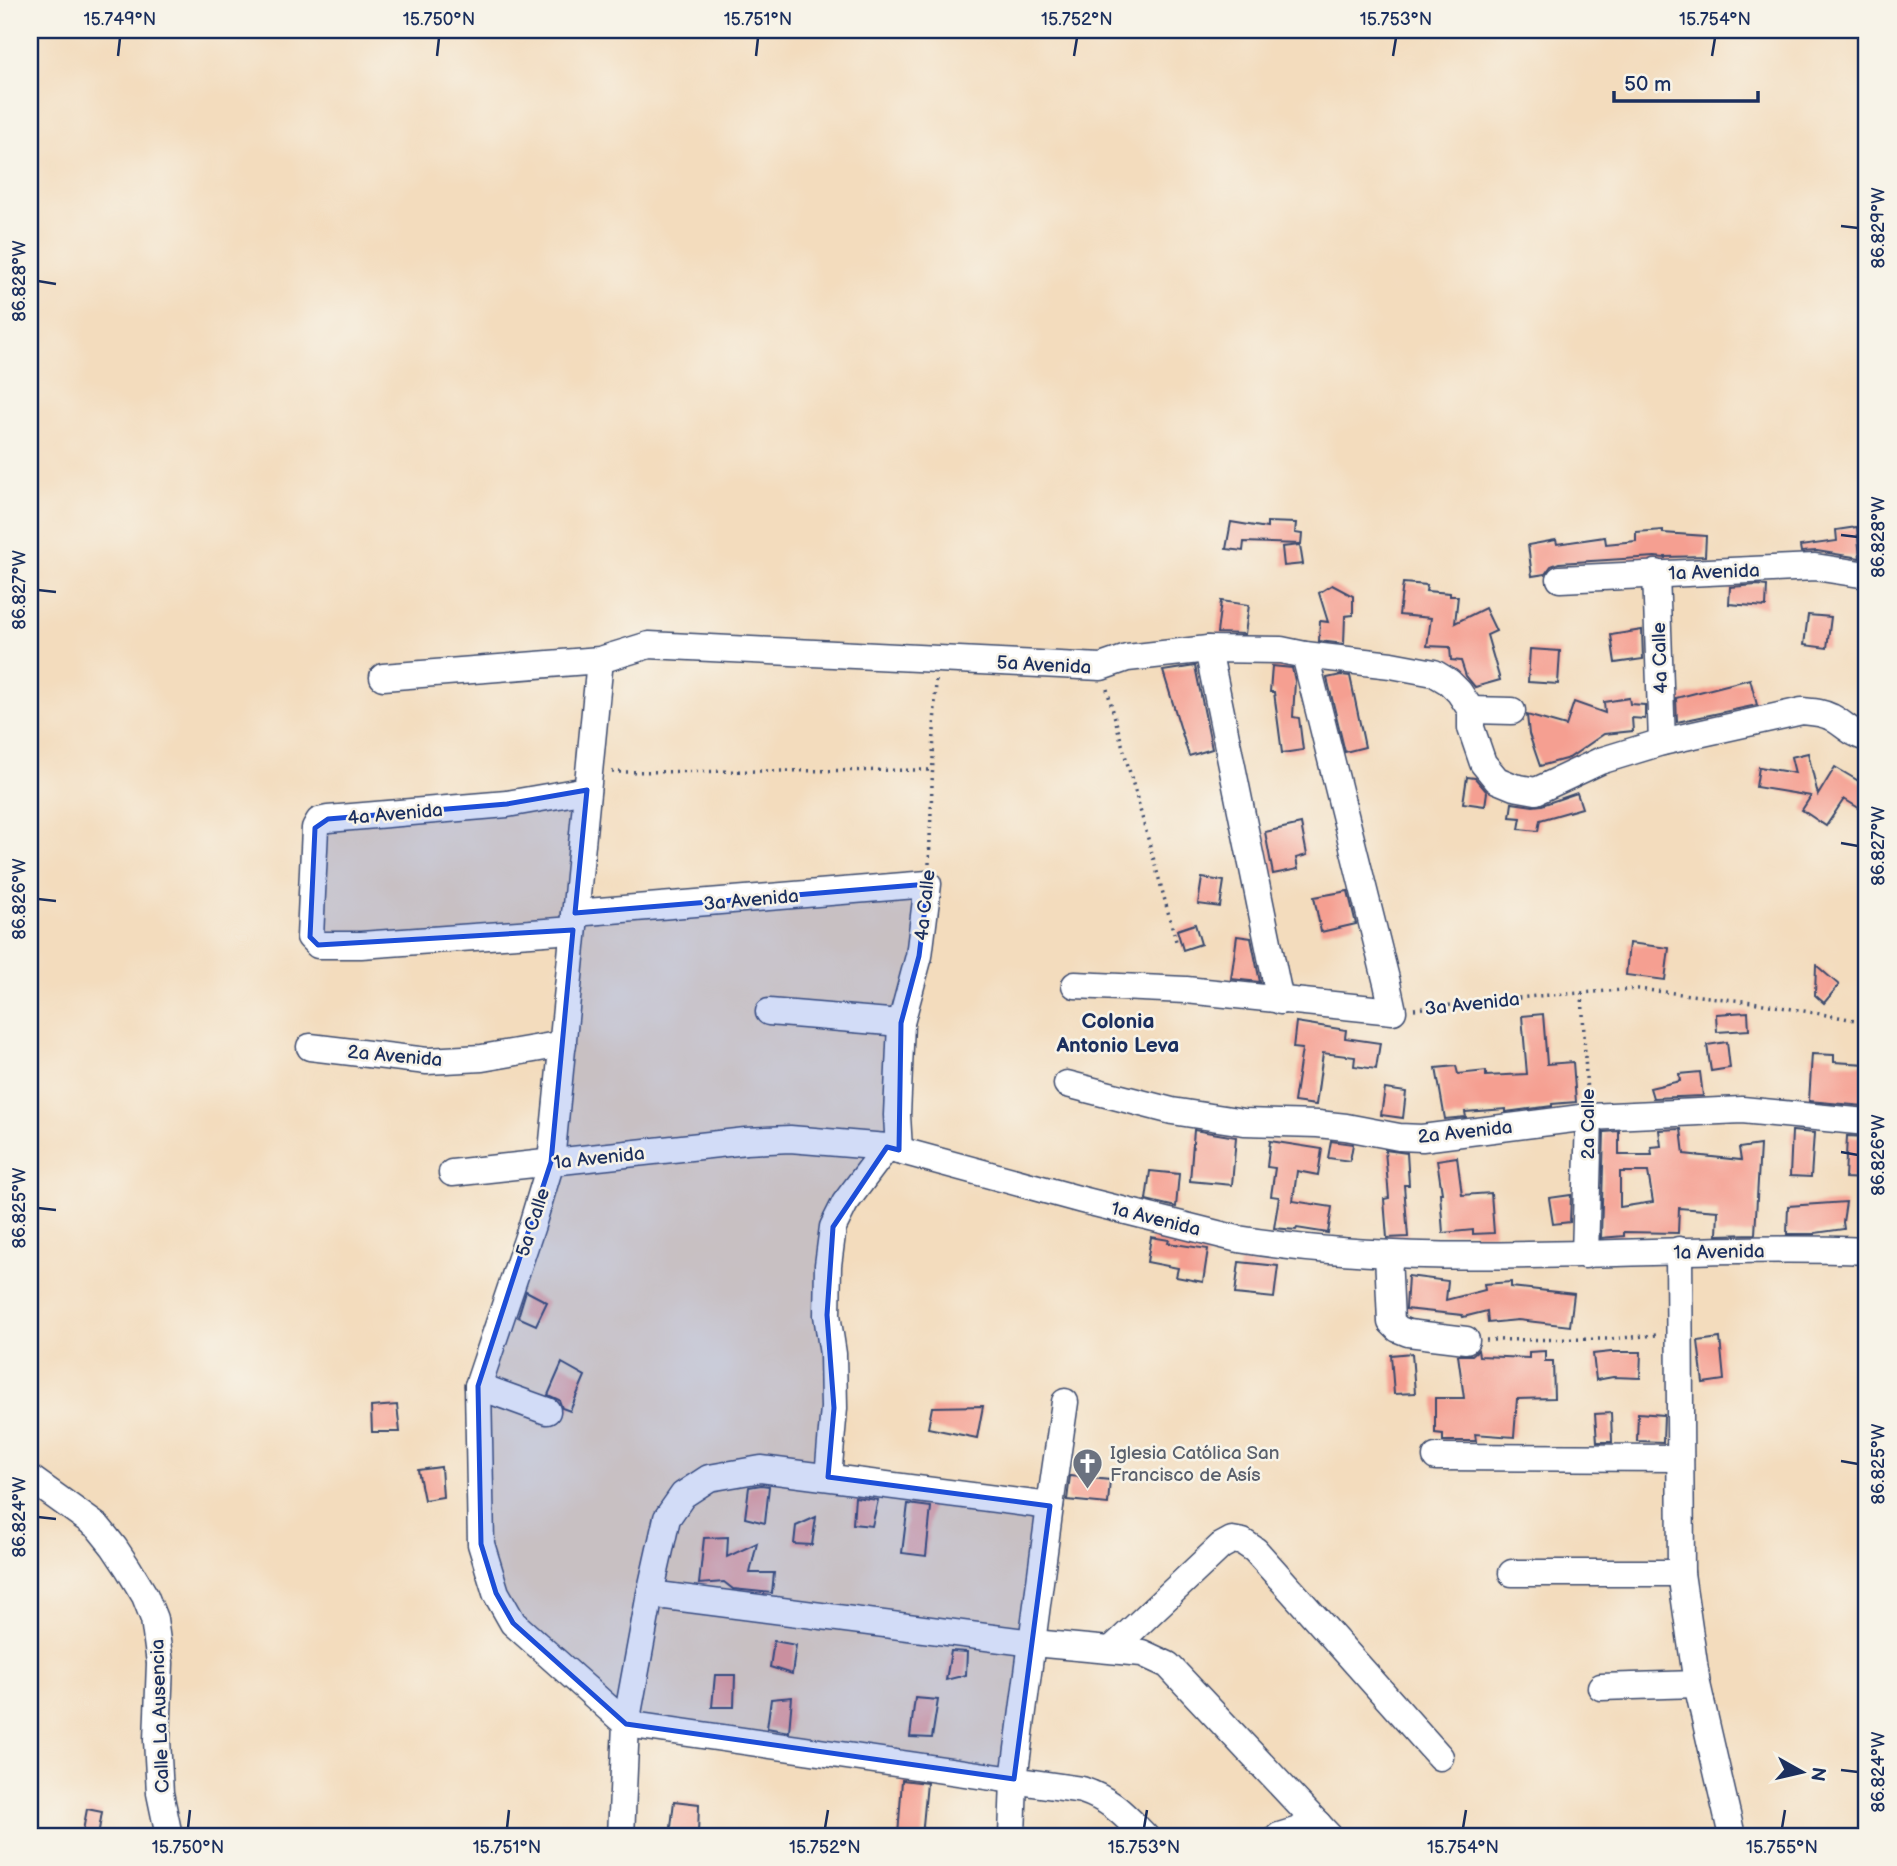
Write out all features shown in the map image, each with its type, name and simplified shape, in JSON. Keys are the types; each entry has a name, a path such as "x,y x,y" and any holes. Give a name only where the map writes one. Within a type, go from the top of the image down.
{"street":[{"name":"1a Avenida","path":"1560,579 1815,567 1867,575"},
{"name":"4a Calle","path":"1656,573 1662,742"},
{"name":"5a Avenida","path":"383,677 600,660 649,645 1101,667 1127,659 1208,649 1280,650 1434,673 1459,692 1471,710"},
{"path":"1208,649 1280,1001"},
{"path":"1075,985 1186,990 1393,1011 1305,655"},
{"name":"5a Calle","path":"600,660 551,1162 478,1386 481,1544 496,1593 513,1623 626,1724"},
{"path":"1512,711 1471,710 1471,728 1483,763 1497,780 1514,787 1536,791 1600,761 1662,742 1802,711 1831,717 1867,738"},
{"name":"4a Avenida","path":"310,937 315,828 319,821 507,804 588,781"},
{"name":"4a Calle","path":"893,1149 901,1023 919,956 928,884"},
{"name":"3a Avenida","path":"310,937 318,945 333,946 928,884"},
{"path":"769,1012 901,1023"},
{"name":"2a Avenida","path":"310,1047 427,1061 482,1058 563,1044"},
{"name":"2a Avenida","path":"1067,1084 1184,1113 1244,1122 1346,1127 1399,1137 1422,1138 1589,1117 1742,1110 1867,1122"},
{"name":"2a Calle","path":"1585,1255 1589,1117"},
{"name":"1a Avenida","path":"452,1173 746,1141 790,1139 893,1149 1082,1200 1264,1243 1416,1256 1867,1251"},
{"path":"828,1477 834,1408 833,1354 827,1315 828,1265 833,1227 845,1203 893,1149"},
{"path":"1679,1251 1681,1573 1698,1684 1732,1836"},
{"path":"1388,1254 1391,1322 1408,1333 1466,1340"},
{"path":"478,1386 547,1411"},
{"path":"1012,1836 1014,1779 1065,1402"},
{"path":"1436,1457 1679,1458"},
{"path":"621,1836 626,1724 667,1518 683,1495 709,1478 761,1469 1050,1506"},
{"name":"Calle La Ausencia","path":"30,1478 98,1527 128,1568 145,1596 154,1619 160,1663 157,1740 160,1793 169,1836"},
{"path":"1112,1649 1221,1546 1232,1540 1243,1542 1255,1550 1440,1756"},
{"path":"1512,1573 1681,1573"},
{"path":"650,1594 1033,1643 1142,1653 1168,1665 1324,1830"},
{"path":"1601,1687 1698,1684"},
{"path":"626,1724 1082,1790 1101,1796 1145,1836"},
{"path":"1279,1836 1324,1830"}],"path":[{"name":"4a Calle","path":"928,884 937,658"},
{"path":"1101,667 1176,941"},
{"path":"588,781 933,770"},
{"name":"3a Avenida","path":"1393,1011 1638,989 1752,1002 1867,1022"},
{"name":"2a Calle","path":"1582,993 1589,1117"},
{"path":"1466,1340 1609,1339 1680,1333"},
{"path":"385,1834 496,1836"}],"highlighted area":[{"path":"587,790 575,913 928,884 919,956 901,1023 899,1150 887,1147 833,1227 827,1315 834,1408 828,1477 1050,1506 1014,1779 626,1724 513,1623 496,1593 481,1544 478,1386 551,1162 573,930 318,945 310,937 315,828 328,819 507,804"}],"building":[{"path":"1231,522 1267,528 1267,522 1296,523 1295,533 1302,534 1301,544 1244,542 1243,551 1226,549"},
{"path":"1857,527 1860,558 1817,551 1801,552 1800,546 1837,541 1836,530"},
{"path":"1663,530 1663,533 1706,536 1705,556 1559,563 1551,566 1545,574 1532,576 1528,545 1605,537 1606,544 1636,541 1636,532"},
{"path":"1300,545 1303,564 1284,566 1282,547"},
{"path":"1403,583 1427,585 1426,591 1458,596 1455,623 1485,608 1496,631 1487,635 1500,680 1475,687 1466,676 1461,661 1451,660 1450,647 1427,646 1431,618 1399,615"},
{"path":"1332,585 1353,596 1353,615 1345,616 1344,644 1319,641 1320,621 1328,622 1319,593"},
{"path":"1767,586 1766,607 1729,604 1730,587"},
{"path":"1221,601 1249,605 1245,634 1217,633"},
{"path":"1808,615 1831,617 1827,648 1804,645"},
{"path":"1642,630 1643,659 1615,663 1611,635"},
{"path":"1530,649 1560,651 1558,684 1528,682"},
{"path":"1195,666 1212,749 1189,756 1163,671"},
{"path":"1272,666 1292,668 1295,681 1293,717 1299,718 1303,750 1282,753 1274,692 1270,692"},
{"path":"1350,676 1365,747 1345,752 1327,678"},
{"path":"1750,679 1757,705 1677,722 1676,698"},
{"path":"1629,698 1630,704 1645,705 1645,719 1632,718 1633,731 1604,734 1569,758 1540,766 1529,734 1527,715 1566,726 1574,702 1605,713 1604,702"},
{"path":"1808,753 1818,795 1835,767 1867,786 1867,813 1844,799 1826,826 1802,810 1811,796 1756,787 1759,767 1795,773 1791,757"},
{"path":"1467,777 1475,778 1487,792 1485,806 1463,803"},
{"path":"1577,793 1582,808 1540,820 1538,831 1519,829 1521,818 1510,817 1512,803 1542,805"},
{"path":"1301,824 1307,855 1296,858 1298,869 1273,874 1265,832"},
{"path":"1202,878 1224,881 1220,907 1198,904"},
{"path":"1348,891 1356,924 1321,932 1314,897"},
{"path":"1195,924 1201,944 1183,950 1177,930"},
{"path":"1237,936 1251,938 1260,982 1231,979"},
{"path":"1629,943 1669,948 1665,980 1626,975"},
{"path":"1816,965 1839,985 1824,1003 1815,995"},
{"path":"1748,1012 1749,1030 1717,1032 1716,1014"},
{"path":"1543,1014 1547,1064 1573,1062 1576,1102 1506,1112 1506,1109 1465,1112 1466,1117 1445,1119 1436,1068 1456,1066 1458,1074 1486,1071 1486,1076 1527,1074 1522,1016"},
{"path":"1296,1022 1346,1030 1345,1038 1380,1043 1376,1069 1354,1066 1355,1057 1323,1053 1316,1105 1294,1102 1302,1049 1293,1048"},
{"path":"1727,1042 1730,1068 1711,1071 1707,1045"},
{"path":"1812,1054 1834,1055 1834,1062 1866,1064 1864,1106 1809,1101"},
{"path":"1700,1072 1703,1096 1653,1098 1650,1088 1680,1081 1679,1074"},
{"path":"1385,1089 1406,1092 1403,1118 1381,1115"},
{"path":"1681,1129 1684,1154 1741,1160 1739,1148 1760,1145 1755,1234 1717,1235 1718,1211 1679,1208 1678,1233 1624,1232 1624,1236 1601,1238 1604,1132 1619,1131 1619,1155 1652,1155 1651,1147 1661,1146 1659,1130","holes":["1620,1172 1648,1172 1653,1202 1620,1207"]},
{"path":"1194,1130 1236,1137 1232,1185 1190,1181"},
{"path":"1792,1131 1814,1133 1811,1177 1790,1176"},
{"path":"1847,1136 1867,1137 1865,1179 1845,1178"},
{"path":"1270,1141 1322,1149 1318,1175 1297,1171 1293,1201 1332,1207 1328,1233 1297,1228 1274,1228 1279,1197 1271,1196 1275,1168 1267,1167"},
{"path":"1331,1141 1353,1144 1350,1161 1328,1158"},
{"path":"1385,1150 1407,1153 1409,1185 1404,1185 1408,1237 1387,1238 1384,1199 1389,1198"},
{"path":"1457,1157 1462,1195 1491,1193 1494,1233 1473,1234 1473,1230 1443,1233 1442,1193 1437,1160"},
{"path":"1150,1171 1179,1174 1176,1207 1146,1200"},
{"path":"1571,1195 1570,1222 1553,1224 1549,1198"},
{"path":"1846,1202 1844,1229 1815,1234 1787,1234 1788,1206"},
{"path":"1151,1237 1169,1240 1168,1243 1208,1249 1203,1282 1176,1277 1178,1268 1147,1262"},
{"path":"1239,1262 1278,1266 1274,1298 1235,1294"},
{"path":"1408,1276 1448,1281 1446,1300 1485,1290 1484,1284 1511,1282 1511,1287 1574,1294 1570,1326 1518,1320 1488,1323 1487,1311 1463,1317 1406,1309"},
{"path":"526,1291 547,1302 536,1325 518,1317"},
{"path":"1720,1338 1724,1380 1703,1383 1698,1341"},
{"path":"1478,1350 1479,1356 1529,1358 1529,1352 1545,1351 1545,1361 1553,1361 1554,1398 1517,1399 1514,1437 1475,1434 1476,1441 1443,1441 1443,1434 1435,1433 1435,1398 1464,1398 1458,1355 1472,1355"},
{"path":"1641,1352 1640,1378 1613,1377 1596,1380 1593,1354"},
{"path":"1412,1353 1415,1393 1394,1394 1391,1355"},
{"path":"562,1363 585,1376 570,1411 562,1408 559,1400 548,1395"},
{"path":"397,1405 400,1432 372,1432 371,1407"},
{"path":"983,1406 977,1438 928,1428 932,1407"},
{"path":"1611,1413 1612,1442 1597,1442 1595,1414"},
{"path":"1638,1413 1664,1415 1663,1442 1637,1441"},
{"path":"441,1467 443,1497 424,1500 418,1470"},
{"name":"Iglesia Católica San Francisco de Asís","path":"1070,1476 1110,1480 1108,1504 1067,1500"},
{"path":"769,1486 765,1523 745,1518 749,1487"},
{"path":"855,1497 878,1500 872,1526 853,1524"},
{"path":"908,1504 931,1507 926,1556 902,1553"},
{"path":"816,1517 812,1545 794,1544 796,1526"},
{"path":"728,1537 727,1557 757,1543 750,1573 774,1573 772,1593 733,1589 724,1582 699,1584 704,1538"},
{"path":"774,1641 796,1645 792,1674 770,1667"},
{"path":"951,1651 967,1652 966,1675 946,1680"},
{"path":"715,1675 735,1675 734,1707 712,1707"},
{"path":"792,1697 789,1732 767,1728 771,1699"},
{"path":"915,1698 938,1700 932,1738 910,1737"},
{"path":"902,1780 927,1783 922,1836 898,1836"},
{"path":"674,1801 699,1804 698,1834 670,1836"},
{"path":"87,1809 102,1812 98,1836 82,1836"}],"place":[{"name":"Iglesia Católica San Francisco de Asís","path":"1087,1490"}],"district":[{"name":"Colonia Antonio Leva","path":"1118,1033"}]}
